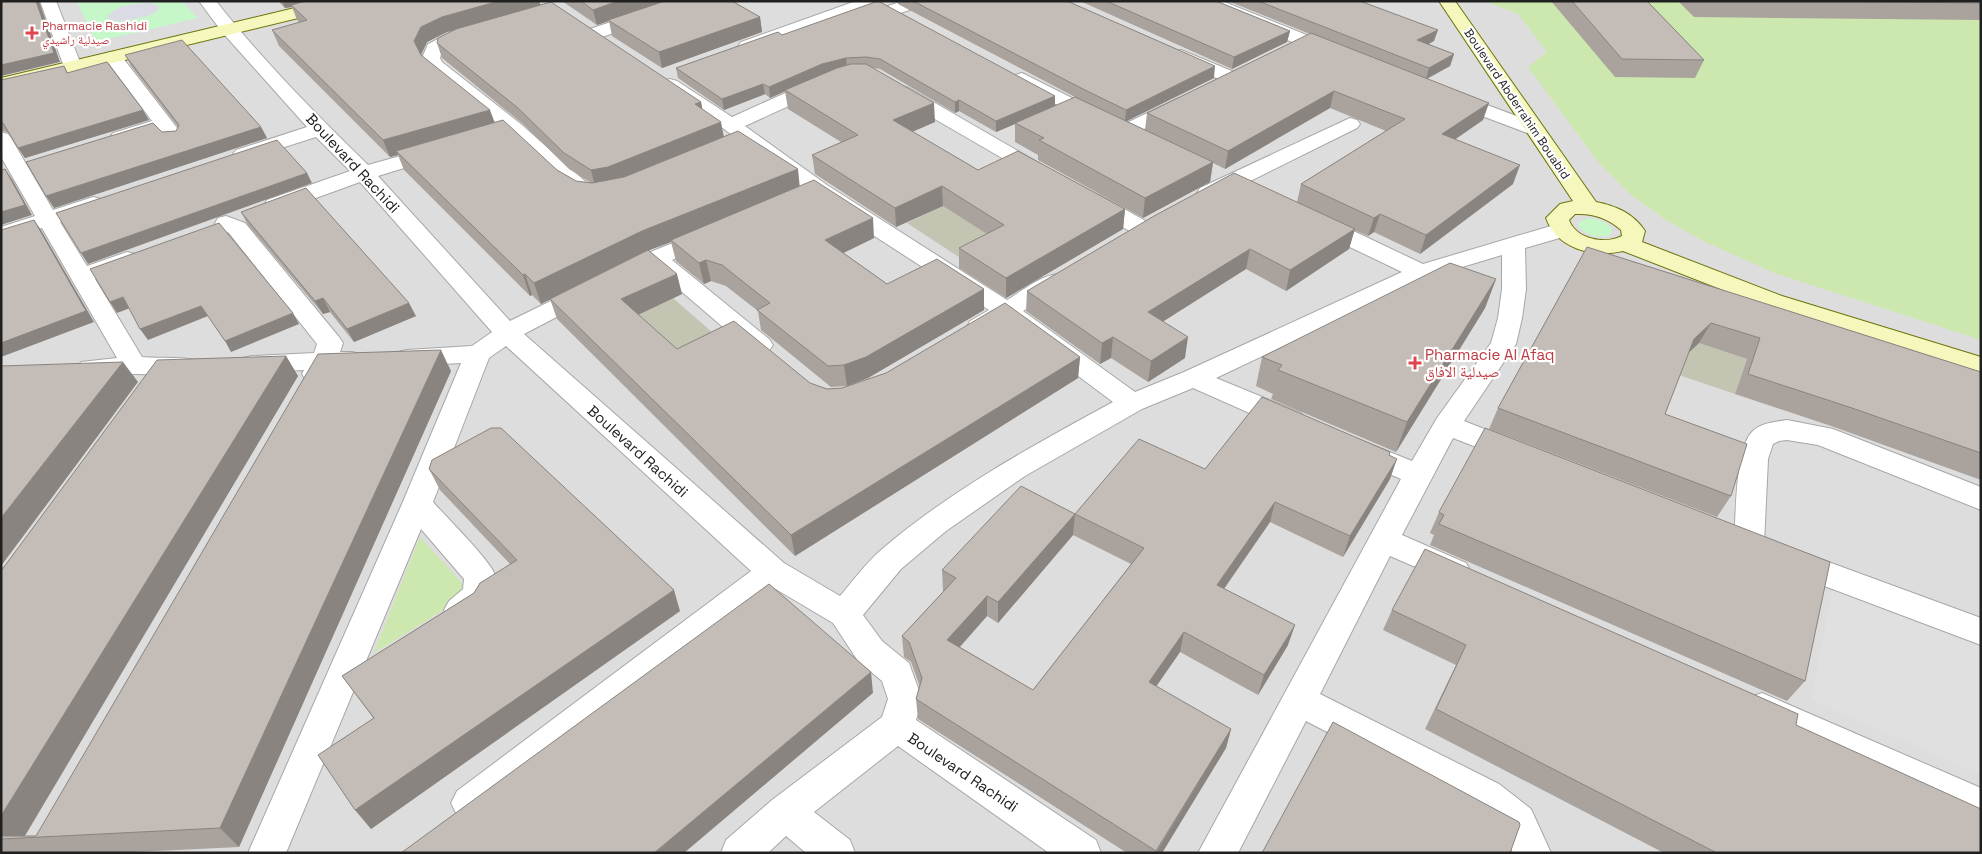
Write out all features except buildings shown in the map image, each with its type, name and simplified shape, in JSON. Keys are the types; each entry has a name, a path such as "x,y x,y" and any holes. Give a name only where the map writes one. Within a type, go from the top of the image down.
{"street":[{"path":"48,1 73,67"},
{"name":"Boulevard Rachidi","path":"206,1 228,28 364,173 507,333 773,572 844,614 870,651 897,673 905,699 897,726 1082,853"},
{"path":"1,84 346,1"},
{"path":"620,49 588,28 690,1"},
{"path":"733,50 874,1 920,24"},
{"path":"894,10 919,1"},
{"path":"1206,1 1298,46 1352,60"},
{"name":"Boulevard Abderrahim Bouabid","path":"1447,1 1588,208"},
{"path":"492,27 443,42 434,48 431,58 434,65 505,132 565,178 590,194 600,194"},
{"path":"1169,50 1240,74 1214,87"},
{"path":"100,144 169,130 113,57"},
{"path":"1005,70 1066,111 1134,136 1196,96"},
{"path":"662,73 736,136 810,194 1007,311 1132,403"},
{"path":"736,136 839,77"},
{"path":"887,83 1067,187 1152,225 1118,245"},
{"path":"1434,91 1534,129"},
{"path":"1186,206 1221,177 1350,124"},
{"path":"226,160 320,128"},
{"path":"990,144 1015,133"},
{"path":"1,138 47,220 83,275 134,365"},
{"path":"302,396 322,362 330,343 238,228 217,227 364,173 458,146"},
{"path":"1221,177 1256,194"},
{"path":"1,234 113,198"},
{"path":"1588,208 1617,216 1628,223 1634,232 1633,239 1618,247 1598,247 1577,240 1562,230 1558,218 1561,213 1568,209 1588,208"},
{"path":"1299,214 1421,272"},
{"path":"267,853 417,504 478,354 507,333 656,258 728,228"},
{"path":"844,614 890,560 935,523 1015,469 1132,403 1193,378 1421,272 1562,230"},
{"path":"1626,244 1773,301 1981,366"},
{"path":"1217,853 1418,475 1447,425 1503,344 1510,318 1514,289 1514,245"},
{"path":"83,275 145,253"},
{"path":"656,258 774,357"},
{"path":"964,336 1075,270"},
{"path":"68,370 134,365 165,368 478,354"},
{"path":"148,392 165,368"},
{"path":"1193,378 1310,428"},
{"path":"1447,425 1539,461"},
{"path":"1749,544 1754,459 1761,439 1772,432 1787,430 1824,436 1981,500"},
{"path":"1338,440 1418,475"},
{"path":"417,504 478,575 481,584 473,602 439,624"},
{"path":"1721,533 1981,632"},
{"path":"1384,540 1483,584"},
{"path":"444,823 773,572"},
{"path":"338,687 380,660"},
{"path":"1736,697 1981,806"},
{"path":"1299,700 1486,796 1518,822 1532,853"},
{"path":"740,853 785,812 897,726"},
{"path":"785,812 836,853"}],"shaded area":[{"path":"1,1 1981,1 1981,853 1,853"},
{"path":"148,2 159,6 159,9 148,16 119,22 107,18 108,15 119,7"},
{"path":"943,206 1004,244 968,263 907,223"},
{"path":"673,298 729,347 682,370 628,320"},
{"path":"1690,340 1747,359 1735,394 1676,374"},
{"path":"1833,587 1981,647 1981,775 1811,700"}],"green space":[{"path":"77,1 181,1 198,18 95,42"},
{"path":"1484,1 1981,1 1981,340 1777,274 1703,241 1666,220 1631,195 1599,163 1528,67 1547,52 1518,14"},
{"path":"1587,218 1607,224 1612,229 1611,234 1602,237 1593,236 1585,232 1578,226 1578,223"},
{"path":"420,537 471,593 374,653"}],"place":[{"name":"Pharmacie Rashidi صيدلية راشيدي","path":"32,33"},
{"name":"Pharmacie Al Afaq صيدلية الافاق","path":"1415,363"}]}
